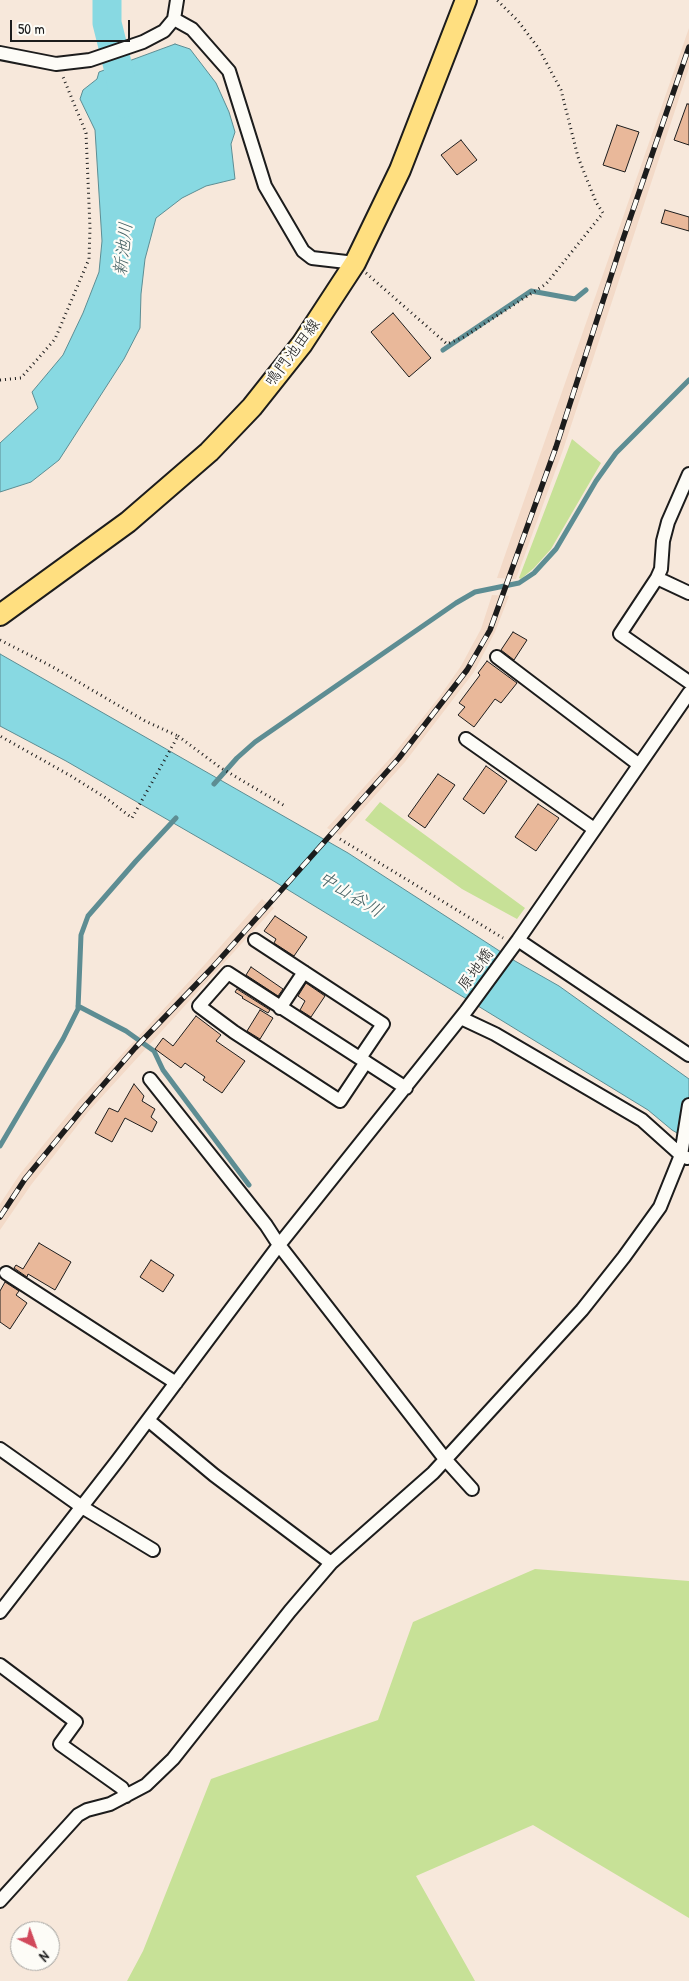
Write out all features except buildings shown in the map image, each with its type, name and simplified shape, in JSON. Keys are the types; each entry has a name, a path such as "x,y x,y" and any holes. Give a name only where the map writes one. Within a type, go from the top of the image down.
{"main road":[{"name":"鳴門池田線","path":"0,615 128,522 210,452 252,407 302,344 355,263 400,170 466,0"}],"street":[{"path":"0,53 56,64 90,60 143,42 164,31 174,19 177,0"},
{"path":"174,19 192,29 229,70 265,186 303,252 312,258 355,263"},
{"path":"689,474 668,522 663,541 661,569 658,578 620,634 689,682"},
{"path":"658,578 689,593"},
{"path":"497,657 638,764"},
{"name":"原地橋","path":"0,1612 82,1507 279,1246 464,1015 689,693"},
{"path":"466,739 594,829"},
{"path":"255,940 383,1024 363,1060 340,1101 234,1032 199,1006 228,974 280,1008 363,1060 406,1088"},
{"path":"515,944 689,1055"},
{"path":"280,1008 304,972"},
{"path":"464,1015 642,1120 684,1153"},
{"path":"150,1079 266,1225 279,1246 445,1459 472,1489"},
{"path":"0,1900 78,1815 87,1810 110,1804 146,1785 173,1759 290,1611 331,1563 433,1473 539,1358 624,1257 660,1207 684,1153 689,1105"},
{"path":"6,1273 176,1383"},
{"path":"148,1420 214,1475 331,1563"},
{"path":"0,1449 82,1507 153,1550"},
{"path":"0,1665 76,1722 60,1744 122,1788 126,1796"}],"path":[{"path":"355,263 447,344 464,336 546,284 604,212 596,202 578,157 561,90 539,49 518,21 497,0"},
{"path":"0,380 21,378 56,339 89,259 90,228 86,133 66,83 56,64"},
{"path":"0,640 51,666 144,721 178,736 221,768 285,806"},
{"path":"0,736 71,776 106,798 132,818 178,736"},
{"path":"340,839 515,944"}],"shaded area":[{"path":"689,28 689,68 563,450 516,579 497,578"},
{"path":"492,595 509,596 495,632 474,672 405,762 340,835 327,828 393,755 440,696 461,666 481,629"},
{"path":"262,899 274,908 88,1112 31,1185 0,1230 0,1204 20,1174 78,1102"}],"green space":[{"path":"572,439 601,463 551,549 521,579 519,578"},
{"path":"380,802 525,908 517,919 462,889 365,820"},
{"path":"535,1569 689,1581 689,1918 533,1825 416,1876 475,1981 127,1981 143,1951 211,1779 378,1720 413,1622"}],"water":[{"path":"175,44 190,49 216,83 229,112 235,132 231,144 235,179 206,186 182,198 156,218 145,259 140,328 124,359 59,460 31,482 0,492 0,443 38,408 32,392 63,355 83,313 99,272 102,241 95,130 80,99 83,90 97,79 99,72"},
{"name":"中山谷川","path":"0,654 348,853 515,961 559,986 689,1079 689,1140 672,1130 648,1110 272,880 66,761 0,726"}],"waterway":[{"name":"新池川","path":"107,0 107,23 125,103"},
{"path":"443,350 531,291 575,299 586,290"},
{"path":"214,784 237,758 255,742 456,603 475,592 519,583 534,573 556,549 596,481 616,453 689,380"},
{"path":"0,1146 63,1039 78,1009 81,935 88,916 176,818"},
{"path":"78,1006 126,1031 154,1051 163,1070 249,1185"}],"railway":[{"path":"0,1217 25,1179 84,1107 135,1048 212,968 399,758 467,670 490,630 556,447 622,242 689,47"}]}
